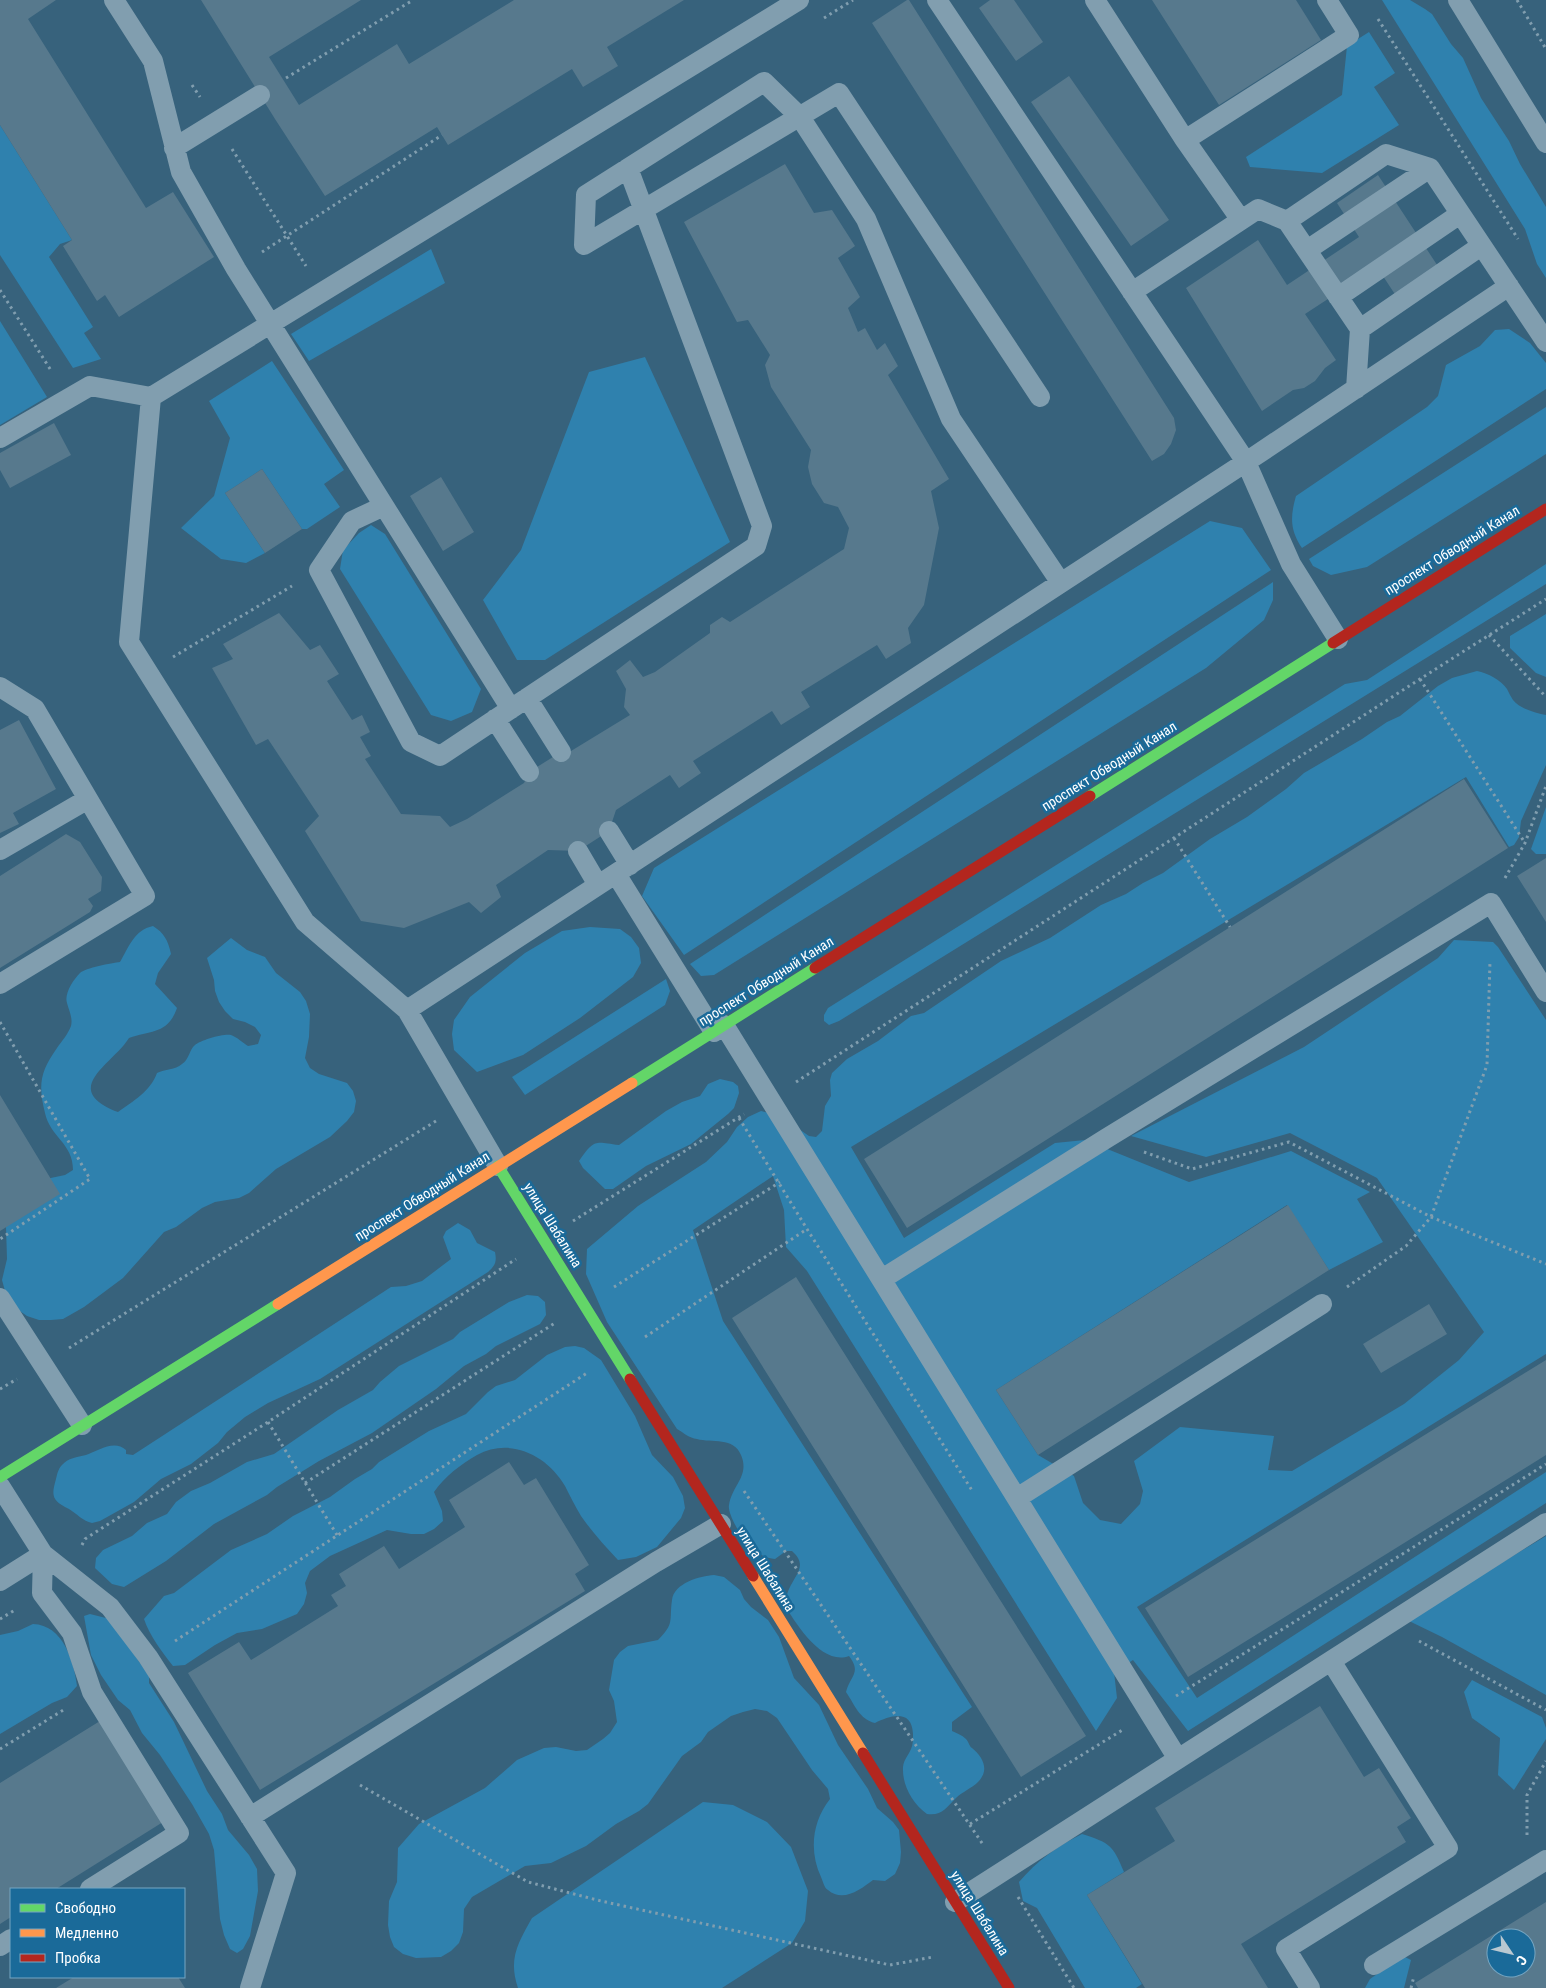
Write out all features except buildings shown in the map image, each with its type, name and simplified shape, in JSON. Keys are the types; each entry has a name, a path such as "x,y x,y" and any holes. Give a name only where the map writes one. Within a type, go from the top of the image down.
{"main road":[{"name":"проспект Обводный Канал","path":"0,1477 1546,509"},
{"name":"улица Шабалина","path":"498,1166 1009,1988"}],"lane":[{"path":"114,0 153,61 181,172 236,269 511,709 529,772"},
{"path":"0,438 90,386 151,396 799,0"},
{"path":"937,0 1246,462 1291,564 1338,639"},
{"path":"1095,0 1185,140 1240,220"},
{"path":"1185,140 1349,34 1327,0"},
{"path":"1458,0 1546,144"},
{"path":"1040,397 839,93 800,117 644,210 584,245 586,195 764,82 800,117 866,218 951,419 1061,583"},
{"path":"174,148 260,95"},
{"path":"1287,222 1386,154 1430,168 1546,342"},
{"path":"384,506 352,521 319,570 411,742 440,756 756,546 762,526 628,168"},
{"path":"1306,250 1430,168"},
{"path":"1132,292 1258,209 1287,222 1360,328 1356,389"},
{"path":"1338,297 1460,214"},
{"path":"1360,328 1482,246"},
{"path":"408,1010 1246,462 1509,286"},
{"path":"151,396 128,642 305,922 408,1010 463,1102 498,1166"},
{"path":"0,687 35,709 145,896 0,984"},
{"path":"511,709 561,752"},
{"path":"0,850 88,799"},
{"path":"609,831 623,869 719,1028 882,1279 1178,1759"},
{"path":"578,851 598,885"},
{"path":"882,1279 1107,1138 1491,903 1546,992"},
{"path":"0,1298 82,1426"},
{"path":"1017,1498 1322,1304"},
{"path":"0,1486 43,1554 110,1607 148,1657 286,1873 250,1988"},
{"path":"955,1902 1546,1523"},
{"path":"250,1817 656,1562 721,1524"},
{"path":"0,1581 43,1554"},
{"path":"43,1554 42,1593 72,1633 92,1692 179,1833 92,1888"},
{"path":"1310,1988 1286,1949 1448,1848 1331,1661"},
{"path":"1374,1965 1546,1860"}],"path":[{"path":"283,80 413,0"},
{"path":"821,20 853,0"},
{"path":"1517,0 1546,49"},
{"path":"1376,17 1520,242"},
{"path":"236,269 442,135"},
{"path":"0,290 69,399"},
{"path":"147,672 319,570"},
{"path":"1489,635 1546,697"},
{"path":"1420,678 1525,843"},
{"path":"1491,903 1525,843 1546,786"},
{"path":"1174,838 1230,927"},
{"path":"1322,1304 1406,1246 1431,1217 1487,1065 1490,960"},
{"path":"0,1022 90,1180 0,1239"},
{"path":"0,1390 412,1136 463,1102"},
{"path":"739,1118 976,1496"},
{"path":"1107,1138 1192,1169 1289,1142 1431,1217 1546,1264"},
{"path":"268,1422 337,1535 807,1229"},
{"path":"970,1824 1546,1464"},
{"path":"741,1487 1002,1872 1074,1988"},
{"path":"1388,1624 1546,1710"},
{"path":"1527,1872 1527,1795 1546,1761"},
{"path":"330,1767 528,1882 601,1901 890,1965 934,1957"}],"shaded area":[{"path":"1382,0 1410,0 1432,14 1451,44 1463,58 1481,98 1509,141 1520,164 1546,207 1546,278 1537,264 1525,229"},
{"path":"1369,32 1395,73 1374,87 1399,125 1322,173 1250,167 1246,157 1342,95 1347,46"},
{"path":"0,125 72,240 60,244 49,257 93,327 84,333 101,359 73,368 0,255"},
{"path":"431,249 445,283 309,361 291,334"},
{"path":"0,321 47,397 0,425"},
{"path":"1509,329 1530,343 1546,363 1546,389 1302,548 1295,535 1292,523 1296,496 1427,407 1438,396 1446,365 1480,346 1495,330"},
{"path":"645,357 730,542 545,660 517,660 483,600 521,550 589,372"},
{"path":"272,361 344,470 324,484 340,507 307,529 302,529 262,469 225,493 265,553 246,563 221,559 181,528 214,496 230,438 209,401"},
{"path":"1546,407 1546,454 1367,567 1331,575 1313,566 1309,559"},
{"path":"1210,521 1242,528 1271,570 684,955 642,896 654,868"},
{"path":"371,525 385,534 481,689 472,712 451,721 431,715 340,569 343,550 359,533"},
{"path":"1546,564 1546,584 839,1021 829,1025 824,1021 824,1015 828,1008 1345,684 1367,680"},
{"path":"1273,582 1273,600 1264,620 1206,668 714,975 701,976 690,964"},
{"path":"1546,614 1546,677 1536,673 1510,648 1510,636"},
{"path":"1477,671 1498,680 1520,706 1546,715 1546,765 1521,821 1519,837 1514,845 1509,847 1466,777 851,1147 904,1238 1055,1143 1085,1140 1189,1182 1291,1151 1370,1192 1357,1199 1383,1242 1329,1270 1287,1205 996,1390 1038,1455 1074,1476 1083,1503 1100,1520 1121,1524 1140,1504 1143,1491 1134,1461 1180,1427 1274,1436 1268,1470 1292,1471 1404,1404 1459,1360 1484,1332 1377,1178 1290,1133 1206,1157 1131,1136 1304,1047 1438,958 1454,940 1493,942 1546,1020 1546,1354 1137,1607 1197,1698 1546,1472 1546,1503 1188,1731 1133,1660 1114,1672 1117,1698 1096,1731 807,1271 786,1247 784,1210 773,1176 693,1230 723,1321 972,1707 952,1722 952,1731 966,1739 979,1755 984,1764 984,1773 978,1782 958,1796 943,1810 936,1814 927,1814 917,1805 909,1793 904,1780 903,1767 913,1742 912,1726 909,1721 905,1717 894,1716 875,1723 861,1715 846,1692 855,1671 849,1656 829,1655 811,1641 795,1622 784,1604 788,1591 799,1570 800,1565 797,1556 792,1551 786,1551 775,1559 765,1557 756,1552 744,1540 729,1509 731,1498 743,1469 743,1462 738,1449 728,1443 694,1438 677,1429 607,1322 586,1274 587,1249 638,1206 706,1162 727,1142 737,1127 748,1117 761,1111 780,1116 809,1136 816,1137 822,1131 825,1106 831,1096 830,1080 832,1073 847,1059 878,1041 911,1016 924,1013 1001,961 1050,938 1101,905 1126,894 1163,873 1210,839 1247,817 1286,789 1304,773 1400,716 1438,686 1452,678"},
{"path":"1546,807 1546,854 1536,854 1531,849"},
{"path":"153,926 165,937 171,954 158,973 155,984 177,1008 169,1023 164,1027 129,1038 95,1076 91,1086 92,1095 101,1103 118,1112 146,1091 157,1073 179,1066 184,1062 198,1043 218,1036 231,1035 248,1046 258,1044 261,1035 255,1027 233,1019 219,1002 215,991 214,980 207,958 231,938 247,950 265,957 276,973 300,992 306,1001 310,1014 309,1037 305,1058 310,1068 319,1074 347,1083 353,1091 356,1101 354,1112 330,1137 276,1169 249,1193 239,1198 215,1202 202,1208 176,1227 164,1232 123,1278 84,1307 63,1319 39,1320 27,1316 17,1309 5,1291 2,1280 7,1259 6,1227 46,1179 65,1175 73,1170 69,1153 51,1128 45,1113 41,1086 44,1072 51,1057 67,1035 71,1026 71,1017 66,999 75,979 87,969 120,962 137,935 146,928"},
{"path":"590,927 620,929 631,937 639,948 641,963 633,977 580,1018 523,1055 477,1072 454,1050 452,1034 454,1020 470,997 525,953 562,931"},
{"path":"666,979 670,991 665,1005 525,1095 512,1077"},
{"path":"720,1079 733,1082 738,1086 739,1093 734,1108 691,1144 646,1166 613,1189 605,1189 583,1168 579,1161 592,1145 600,1143 619,1145 666,1111 682,1102 700,1096 708,1084"},
{"path":"458,1223 470,1230 477,1243 495,1252 495,1264 488,1272 320,1379 268,1403 245,1417 227,1432 218,1443 191,1464 161,1479 134,1502 100,1521 92,1523 86,1521 56,1500 53,1494 57,1474 67,1461 111,1446 121,1447 126,1450 126,1454 133,1455 391,1287 406,1286 422,1281 451,1259 443,1237 446,1231"},
{"path":"527,1295 538,1296 545,1302 546,1315 540,1324 496,1346 464,1366 436,1389 372,1433 319,1461 267,1495 214,1524 166,1561 124,1587 112,1584 95,1568 96,1558 103,1550 132,1536 147,1523 167,1514 176,1502 191,1491 210,1483 247,1462 274,1454 338,1410 373,1390 399,1366 453,1339 460,1332 509,1302"},
{"path":"575,1346 584,1348 601,1360 635,1416 652,1455 673,1477 683,1496 685,1508 681,1518 657,1547 636,1557 618,1560 585,1522 565,1486 548,1466 527,1452 502,1448 490,1450 477,1455 459,1467 434,1492 442,1511 443,1521 434,1529 424,1534 387,1530 330,1556 310,1571 305,1583 307,1593 304,1604 297,1614 262,1629 237,1633 185,1665 173,1666 161,1650 144,1619 164,1596 174,1593 231,1550 267,1534 293,1516 330,1497 372,1469 379,1462 429,1431 466,1414 496,1386 515,1380 547,1355 565,1347"},
{"path":"1546,1536 1546,1695 1442,1637 1407,1620"},
{"path":"714,1575 724,1577 740,1590 744,1599 751,1607 768,1620 779,1637 794,1678 819,1705 838,1745 868,1789 877,1808 899,1830 900,1863 895,1874 885,1881 873,1880 857,1891 846,1895 834,1894 827,1889 817,1867 814,1837 819,1817 830,1799 828,1789 812,1770 777,1718 767,1711 755,1709 731,1716 708,1732 701,1742 682,1756 648,1804 639,1811 616,1824 586,1846 551,1863 525,1866 472,1897 464,1909 463,1932 459,1943 451,1951 441,1957 416,1958 403,1954 394,1947 388,1925 389,1901 397,1882 398,1848 419,1824 485,1788 517,1760 544,1748 556,1747 576,1751 587,1750 610,1733 617,1722 614,1701 609,1690 614,1660 628,1646 658,1640 667,1630 671,1617 672,1600 677,1589 695,1579"},
{"path":"90,1614 110,1619 149,1676 149,1683 174,1722 207,1791 222,1814 228,1830 249,1855 257,1869 258,1891 250,1936 243,1949 237,1953 230,1949 220,1919 214,1850 209,1834 160,1755 142,1733 130,1710 118,1700 101,1675 91,1655 84,1616"},
{"path":"33,1624 43,1626 59,1637 70,1656 77,1686 67,1697 52,1703 0,1734 0,1635 18,1631"},
{"path":"1472,1680 1542,1717 1546,1728 1546,1739 1514,1790 1498,1775 1500,1738 1472,1718 1464,1692"},
{"path":"703,1802 733,1805 767,1822 791,1847 808,1891 805,1921 792,1943 722,1988 518,1988 515,1978 514,1960 522,1935 532,1918"},
{"path":"1082,1834 1109,1846 1117,1856 1124,1872 1087,1895 1142,1984 1136,1988 1085,1988 1037,1908 1023,1901 1019,1882 1048,1855"},
{"path":"1403,1956 1411,1960 1404,1988 1365,1988 1370,1979"}],"traffic: fast":[{"path":"1090,796 1333,643"},
{"path":"632,1083 815,968"},
{"path":"498,1166 630,1379"},
{"path":"0,1477 278,1304"}],"traffic: slow":[{"path":"278,1304 632,1083"},
{"path":"753,1576 863,1753"}],"traffic: jam":[{"path":"1333,643 1546,509"},
{"path":"815,968 1090,796"},
{"path":"630,1379 753,1576"},
{"path":"863,1753 1009,1988"}]}
